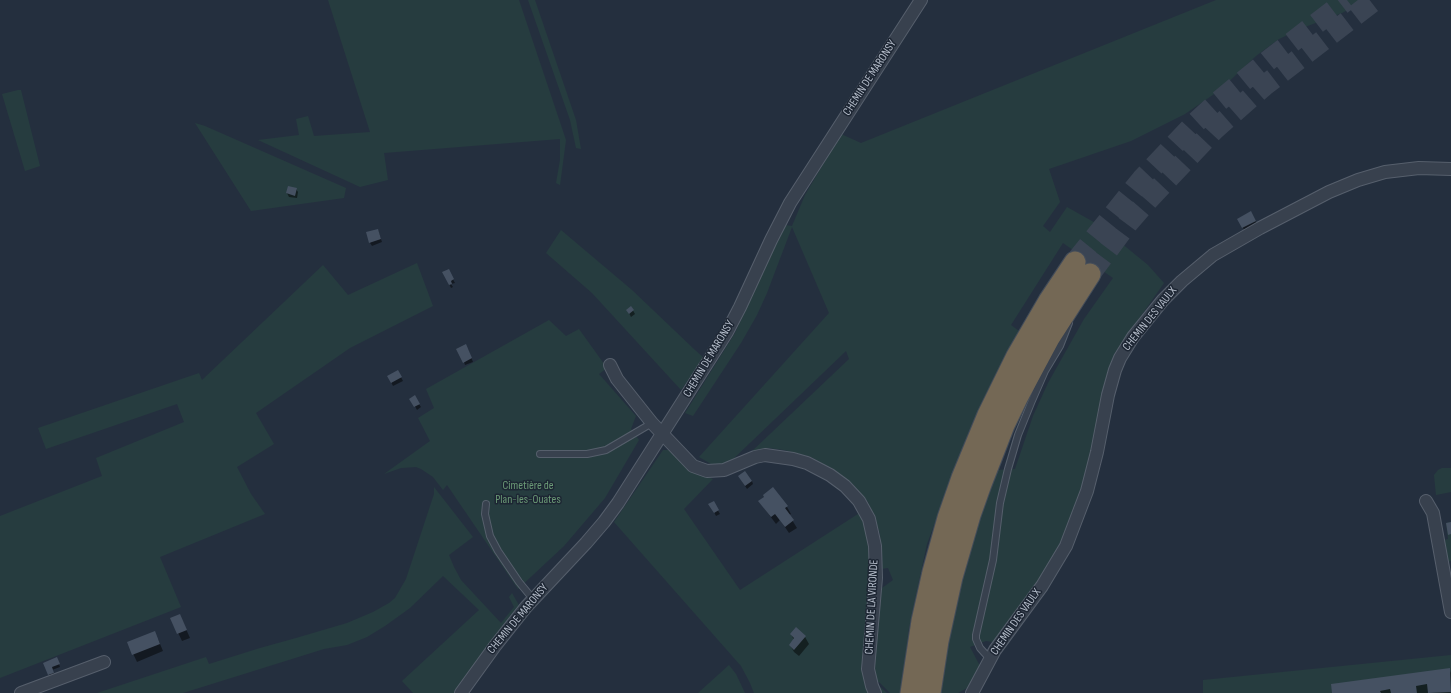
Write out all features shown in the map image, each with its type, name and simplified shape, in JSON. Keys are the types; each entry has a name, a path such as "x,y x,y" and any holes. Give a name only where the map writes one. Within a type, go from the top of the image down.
{"highway":[{"path":"910,693 922,621 932,579 948,518 965,471 988,415 1017,356 1049,301 1083,268"},
{"path":"930,693 938,641 952,577 980,484 1018,396 1049,338 1083,268"}],"street":[{"name":"CHEMIN DE MARONSY","path":"461,693 495,646 533,600 604,522 662,435 727,332 790,203 921,0"},
{"name":"CHEMIN DES VAULX","path":"972,693 1000,643 1042,586 1066,546 1087,491 1115,370 1120,358 1133,337 1172,290 1213,255 1260,228 1344,185 1386,172 1419,168 1451,169"},
{"name":"CHEMIN DE LA VIRONDE","path":"610,365 616,379 652,423 693,466 707,471 724,470 765,455 792,459 807,463 830,475 845,486 859,501 868,519 875,546 876,578 868,669 875,693"},
{"path":"1426,501 1433,512 1451,612"},
{"path":"21,693 104,662"}],"lane":[{"path":"1075,310 1083,268"},
{"path":"990,659 980,648 976,635 993,560 1000,503 1008,469 1018,435 1031,403 1045,372 1060,346 1072,318"},
{"path":"540,454 587,454 606,450 652,423"},
{"path":"486,504 485,514 487,526 493,541 519,582 533,600"}],"green space":[{"path":"328,0 519,0 566,140 560,185 556,183 560,160 560,139 384,153 388,180 360,187 258,140 299,135 296,119 308,116 314,136 370,132"},
{"path":"528,0 535,0 576,120 581,149 576,148 570,120"},
{"path":"1216,0 1366,0 1342,13 1279,39 1256,56 1220,90 1185,114 1131,141 1049,169 1060,202 1043,226 1050,232 1067,207 1099,225 1148,265 1164,283 1115,353 1105,390 1095,446 1085,485 1074,518 1051,562 1030,594 993,642 986,641 970,647 980,666 974,681 969,687 958,693 941,693 955,600 995,470 1015,469 1033,416 1048,383 1084,319 1113,278 1063,243 1011,325 1019,331 972,424 927,544 909,628 901,693 890,693 879,682 876,683 887,693 880,693 876,687 873,665 882,588 893,580 888,568 881,569 880,534 868,502 849,481 811,457 769,448 750,453 849,359 846,351 728,464 711,464 699,457 829,313 792,227 767,293 757,315 741,343 693,416 685,413 735,333 785,225 792,226 805,195 841,134 861,143"},
{"path":"21,90 40,166 25,171 2,94"},
{"path":"195,123 346,188 344,198 251,211"},
{"path":"561,230 632,290 704,358 681,390 592,293 546,253"},
{"path":"417,263 433,306 350,348 256,413 274,444 237,467 251,494 265,514 160,557 181,607 0,678 0,516 102,476 96,458 184,422 177,404 46,449 38,428 199,373 202,380 323,265 348,295"},
{"name":"Cimetière de Plan-les-Ouates","path":"549,320 566,336 579,329 607,368 599,374 636,416 631,429 639,440 605,498 564,546 518,589 447,485 443,490 433,477 416,467 401,468 384,474 430,441 418,418 434,408 426,389"},
{"path":"663,450 670,450 699,474 713,479 684,509 740,590 861,512 868,528 872,554 868,585 866,642 869,693 754,693 741,666 614,522"},
{"path":"1442,468 1451,468 1451,492 1436,495 1434,475"},
{"path":"434,487 473,537 449,555 461,580 501,623 514,607 509,597 512,593 520,607 482,653 456,693 413,693 402,681 479,610 443,576 410,608 385,626 367,637 347,645 324,649 183,693 97,693 206,657 209,664 347,623 373,612 389,603 395,598 406,579 434,494"},
{"path":"1451,522 1451,561 1448,562 1444,540 1448,539 1446,523"},
{"path":"1451,655 1451,693 1203,693 1203,680"},
{"path":"729,665 736,674 745,693 698,693"}],"building":[{"path":"288,186 297,188 295,196 286,193"},
{"path":"1251,211 1256,221 1242,228 1237,219"},
{"path":"378,229 381,239 369,243 366,232"},
{"path":"449,269 454,279 451,281 452,284 449,285 442,272"},
{"path":"631,306 634,310 629,314 626,310"},
{"path":"466,344 472,358 463,363 456,349"},
{"path":"398,370 402,377 391,383 387,376"},
{"path":"415,395 420,404 414,407 409,399"},
{"path":"745,471 752,481 745,486 738,476"},
{"path":"773,487 788,506 785,508 794,520 785,527 775,514 771,517 758,501"},
{"path":"714,501 719,510 714,513 708,504"},
{"path":"1451,522 1451,534 1448,535 1446,523"},
{"path":"180,614 187,630 177,634 170,618"},
{"path":"796,627 806,636 794,650 789,645 794,638 790,634"},
{"path":"155,631 160,644 132,655 127,642"},
{"path":"57,657 60,664 52,667 54,673 48,675 43,663"},
{"path":"1450,668 1451,692 1428,693 1427,684 1416,686 1417,693 1391,693 1390,689 1380,691 1381,693 1332,693 1331,684"}],"tunnel":[{"path":"1075,262 1142,179 1194,124 1219,101 1270,59 1347,0"},
{"path":"1090,274 1128,223 1215,129 1264,86 1375,0"}]}
